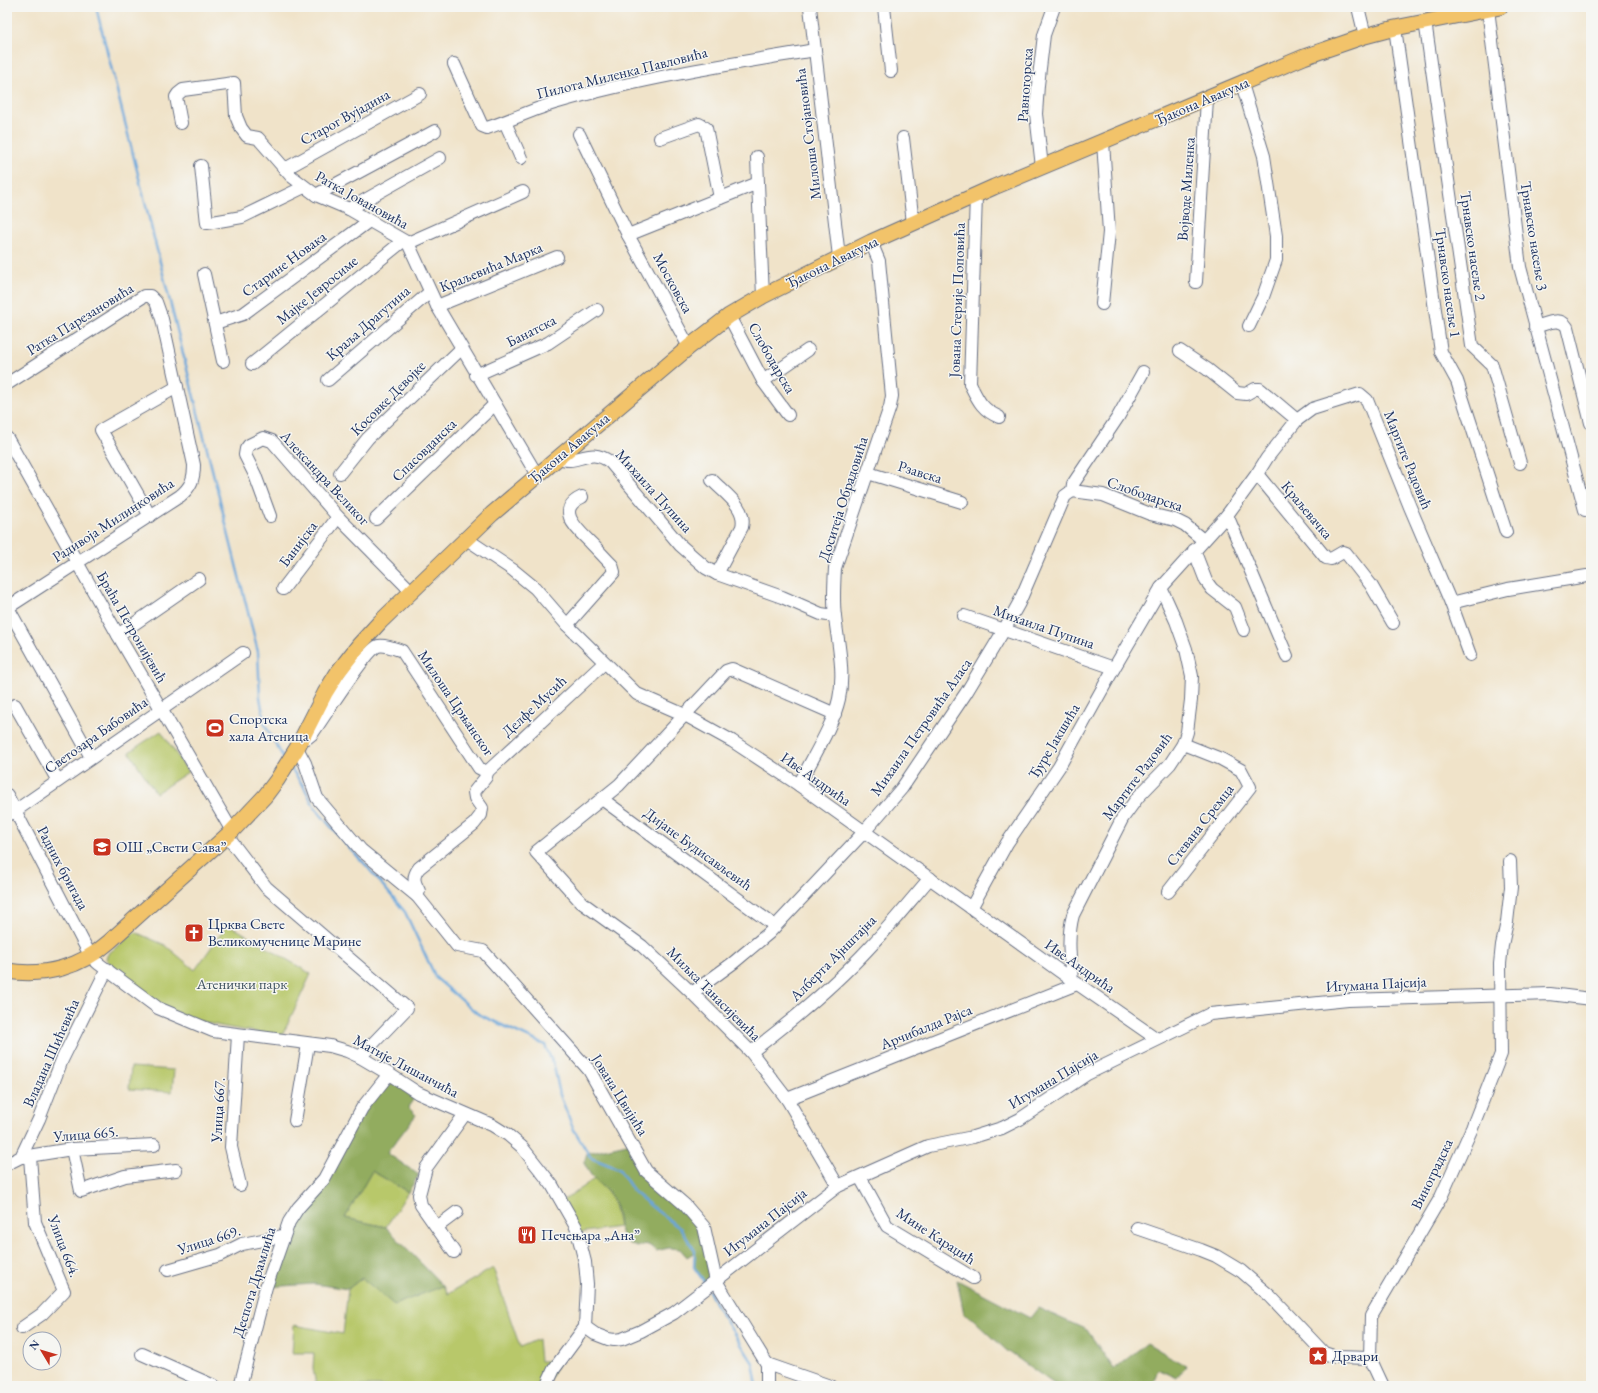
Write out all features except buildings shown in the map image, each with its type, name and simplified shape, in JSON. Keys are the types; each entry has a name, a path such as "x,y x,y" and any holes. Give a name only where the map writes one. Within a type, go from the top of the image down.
{"main road":[{"name":"Ђакона Авакума","path":"7,971 50,971 69,966 91,957 230,833 265,796 282,772 298,746 325,693 338,672 359,645 411,591 465,538 537,475 689,347 730,316 763,296 839,257 913,223 1304,57 1365,36 1395,28 1494,8"}],"street":[{"name":"Милоша Стојановића","path":"810,7 839,257"},
{"path":"884,7 891,71"},
{"name":"Равногорска","path":"1042,167 1036,114 1038,85 1044,35 1054,7"},
{"path":"1358,7 1365,36"},
{"name":"Трнавско насеље 3","path":"1494,8 1515,236 1521,273 1584,510"},
{"name":"Трнавско насеље 2","path":"1425,21 1472,346 1492,365 1520,463"},
{"name":"Трнавско насеље 1","path":"1395,28 1442,352 1457,382 1506,532"},
{"name":"Пилота Миленка Павловића","path":"454,64 482,126 487,128 557,102 725,65 815,50"},
{"name":"Ратка Јовановића","path":"181,123 176,97 183,90 234,83 236,116 241,128 247,136 258,138 285,169 304,187 316,195 349,209 406,242 437,306 461,349 537,475"},
{"path":"1242,84 1264,156 1276,236 1276,260 1263,297 1249,326"},
{"name":"Старог Вујадина","path":"285,169 420,94"},
{"name":"Војводе Миленка","path":"1196,282 1207,98"},
{"path":"505,122 521,158"},
{"path":"660,138 698,124 706,128 720,198"},
{"path":"316,195 435,131"},
{"name":"Московска","path":"580,134 628,235 689,347"},
{"path":"903,138 913,223"},
{"path":"1102,304 1109,232 1103,142"},
{"path":"757,157 763,296"},
{"path":"349,209 440,158"},
{"path":"201,166 207,223 242,218 304,187"},
{"path":"628,235 758,183"},
{"name":"Мајке Јевросиме","path":"252,364 406,242 523,192"},
{"name":"Јована Стерије Поповића","path":"976,195 970,384 978,400 988,412 999,417"},
{"name":"Старине Новака","path":"215,323 243,314 369,221"},
{"name":"Доситеја Обрадовића","path":"799,785 835,714 839,698 842,670 833,591 835,568 890,407 892,396 879,261 871,242"},
{"name":"Краљевића Марка","path":"437,306 557,257"},
{"path":"204,274 223,361"},
{"name":"Краља Драгутина","path":"328,380 430,292"},
{"name":"Ратка Парезановића","path":"7,384 144,296 150,296"},
{"name":"Радивоја Милинковића","path":"7,607 150,516 188,490 194,475 194,465 162,319 156,302 150,296"},
{"name":"Банатска","path":"476,375 548,343 597,310"},
{"name":"Слободарска","path":"730,316 763,381 788,415"},
{"path":"1535,327 1559,321 1564,323 1567,327 1591,423"},
{"name":"Косовке Девојке","path":"340,473 368,438 461,349"},
{"path":"763,381 808,350"},
{"path":"1180,351 1207,369 1237,393 1246,394 1255,389 1260,389 1297,420"},
{"name":"Михаила Петровића Аласа","path":"692,993 733,963 775,926 864,832 902,788 935,740 1004,630 1019,603 1065,496 1072,490 1073,484 1118,417 1143,372"},
{"path":"150,516 101,430 177,387"},
{"name":"Маргите Радовић","path":"1075,982 1069,948 1070,925 1073,915 1122,819 1138,796 1170,764 1183,744 1187,732 1192,676 1186,649 1176,621 1160,588 1227,515 1267,458 1297,420 1312,409 1360,394 1367,400 1451,603 1470,655"},
{"name":"Спасовданска","path":"376,519 495,404"},
{"name":"Браћа Петронијевић","path":"7,438 162,710 230,833 266,887 408,1008 360,1057"},
{"name":"Александра Великог","path":"270,516 255,475 245,455 246,449 249,445 262,438 272,441 338,517 411,591"},
{"name":"Михаила Пупина","path":"558,457 570,461 593,454 604,457 610,462 680,545 696,560 717,574 821,614 835,616"},
{"name":"Рзавска","path":"868,473 962,502"},
{"name":"Краљевачка","path":"1257,474 1326,558 1331,559 1343,552 1346,553 1370,585 1393,623"},
{"path":"712,480 739,508 743,519 742,527 717,574"},
{"name":"Слободарска","path":"1072,490 1103,495 1150,514 1175,520 1185,524 1203,540"},
{"path":"567,625 614,572 612,565 571,522 570,508 573,503 582,497"},
{"path":"1227,515 1287,656"},
{"name":"Банијска","path":"284,589 338,517"},
{"name":"Иве Андрића","path":"465,538 513,570 535,588 567,625 637,694 685,715 732,742 799,785 1075,982 1158,1039"},
{"path":"1194,550 1206,581 1212,589 1235,607 1244,630"},
{"path":"1451,603 1508,589 1587,576"},
{"path":"118,635 199,579"},
{"name":"Ђуре Јакшића","path":"971,908 1007,843 1059,767 1160,588"},
{"path":"7,607 91,757"},
{"name":"Михаила Пупина","path":"964,616 1114,668"},
{"name":"Милоша Црњанског","path":"298,746 312,734 366,657 376,647 382,645 402,651 479,768 487,772"},
{"name":"Светозара Бабовића","path":"11,813 243,653"},
{"name":"Делфе Мусић","path":"487,772 604,663"},
{"path":"602,798 619,784 726,671 732,670 835,714"},
{"path":"15,705 58,781"},
{"name":"Стевана Сремца","path":"1168,892 1250,787 1241,770 1221,759 1183,744"},
{"name":"Јована Цвијића","path":"298,746 306,763 317,798 361,850 417,896 457,946 483,951 589,1070 646,1171 685,1205 704,1226 716,1281 767,1364"},
{"path":"417,896 419,891 414,879 415,872 418,868 474,824 481,815 482,808 475,798 474,792 486,777 487,772"},
{"name":"Радних бригада","path":"7,795 11,813 91,957"},
{"name":"Миљка Танасијевића","path":"602,798 536,852 581,902 642,946 692,993 750,1052 787,1099 838,1186"},
{"name":"Дијане Будисављевић","path":"602,798 775,926"},
{"name":"Виноградска","path":"1383,1386 1370,1358 1372,1316 1441,1197 1472,1128 1501,1054 1500,964 1511,887 1510,861"},
{"name":"Алберта Ајнштајна","path":"750,1052 791,1021 838,980 870,947 930,878"},
{"name":"Матије Лишанчића","path":"91,957 158,1008 213,1031 330,1046 347,1051 389,1074 418,1093 492,1125 514,1140 538,1166 559,1196 576,1227 585,1262 587,1284 585,1327"},
{"name":"Владана Шићевића","path":"25,1157 62,1060 107,969"},
{"name":"Арчибалда Рајса","path":"787,1099 1075,982"},
{"name":"Игумана Пајсија","path":"585,1327 595,1334 608,1339 622,1339 641,1331 674,1313 838,1186 928,1146 973,1137 1002,1128 1020,1119 1087,1074 1210,1014 1348,1000 1550,994 1591,999"},
{"name":"Улица 667.","path":"238,1035 231,1147 240,1185"},
{"path":"295,1121 308,1044"},
{"name":"Деспота Драмлића","path":"240,1386 266,1287 289,1222 298,1208 324,1179 362,1108 389,1074"},
{"path":"454,1252 419,1200 423,1173 465,1114"},
{"name":"Улица 665.","path":"25,1157 72,1149 154,1145"},
{"path":"72,1149 81,1191 125,1176 176,1170"},
{"path":"7,1164 25,1157"},
{"name":"Улица 664.","path":"22,1328 42,1314 64,1291 35,1222 25,1157"},
{"name":"Мине Караџић","path":"860,1177 887,1226 973,1278"},
{"path":"437,1227 457,1212"},
{"path":"1137,1228 1206,1252 1241,1271 1270,1296 1324,1353 1336,1357 1370,1358"},
{"name":"Улица 669.","path":"168,1270 220,1255 242,1244 283,1236"},
{"path":"546,1386 554,1369 585,1327"},
{"path":"142,1354 214,1386"},
{"path":"767,1386 767,1364 830,1386"}],"green space":[{"path":"161,731 188,772 156,793 129,752"},
{"name":"Атенички парк","path":"228,924 311,974 282,1036 215,1025 182,1015 152,1000 141,992 108,962 106,958 108,954 135,932 165,945 195,970"},
{"path":"131,1067 174,1070 172,1092 129,1089"},
{"path":"389,1074 418,1093 408,1107 416,1115 387,1153 419,1175 408,1192 372,1171 345,1218 386,1227 443,1286 394,1305 362,1278 348,1289 314,1284 266,1287 283,1236"},
{"path":"631,1143 647,1171 704,1227 716,1281 705,1282 694,1267 695,1252 687,1257 680,1249 669,1248 656,1251 648,1245 638,1247 631,1245 622,1235 616,1208 612,1198 608,1192 594,1179 584,1163 587,1153"},
{"path":"372,1171 408,1192 386,1227 345,1218"},
{"path":"594,1179 606,1190 612,1200 619,1227 578,1233 562,1201"},
{"path":"493,1268 520,1347 538,1339 540,1361 559,1361 546,1386 316,1386 313,1368 314,1353 292,1353 294,1325 343,1334 348,1289 362,1278 426,1292 443,1286 448,1294"},
{"path":"957,1280 1030,1318 1038,1308 1087,1330 1114,1369 1147,1343 1186,1366 1177,1378 1158,1369 1152,1386 1057,1386 1006,1350 973,1319 964,1314"}],"waterway":[{"path":"96,7 258,652 260,697 265,725 284,759"},
{"path":"291,768 304,787 315,808 405,912 436,978 478,1014 545,1045 554,1066 560,1095 573,1128 591,1158 619,1169 634,1192 681,1229 695,1251 694,1267 705,1283"},
{"path":"709,1291 717,1307 753,1363 757,1386"}],"place":[{"name":"Спортска хала Атеница","path":"215,728"},
{"name":"ОШ „Свети Сава”","path":"102,847"},
{"name":"Црква Свете Великомученице Марине","path":"194,933"},
{"name":"Печењара „Ана”","path":"527,1235"},
{"name":"Дрвари","path":"1318,1356"}]}
